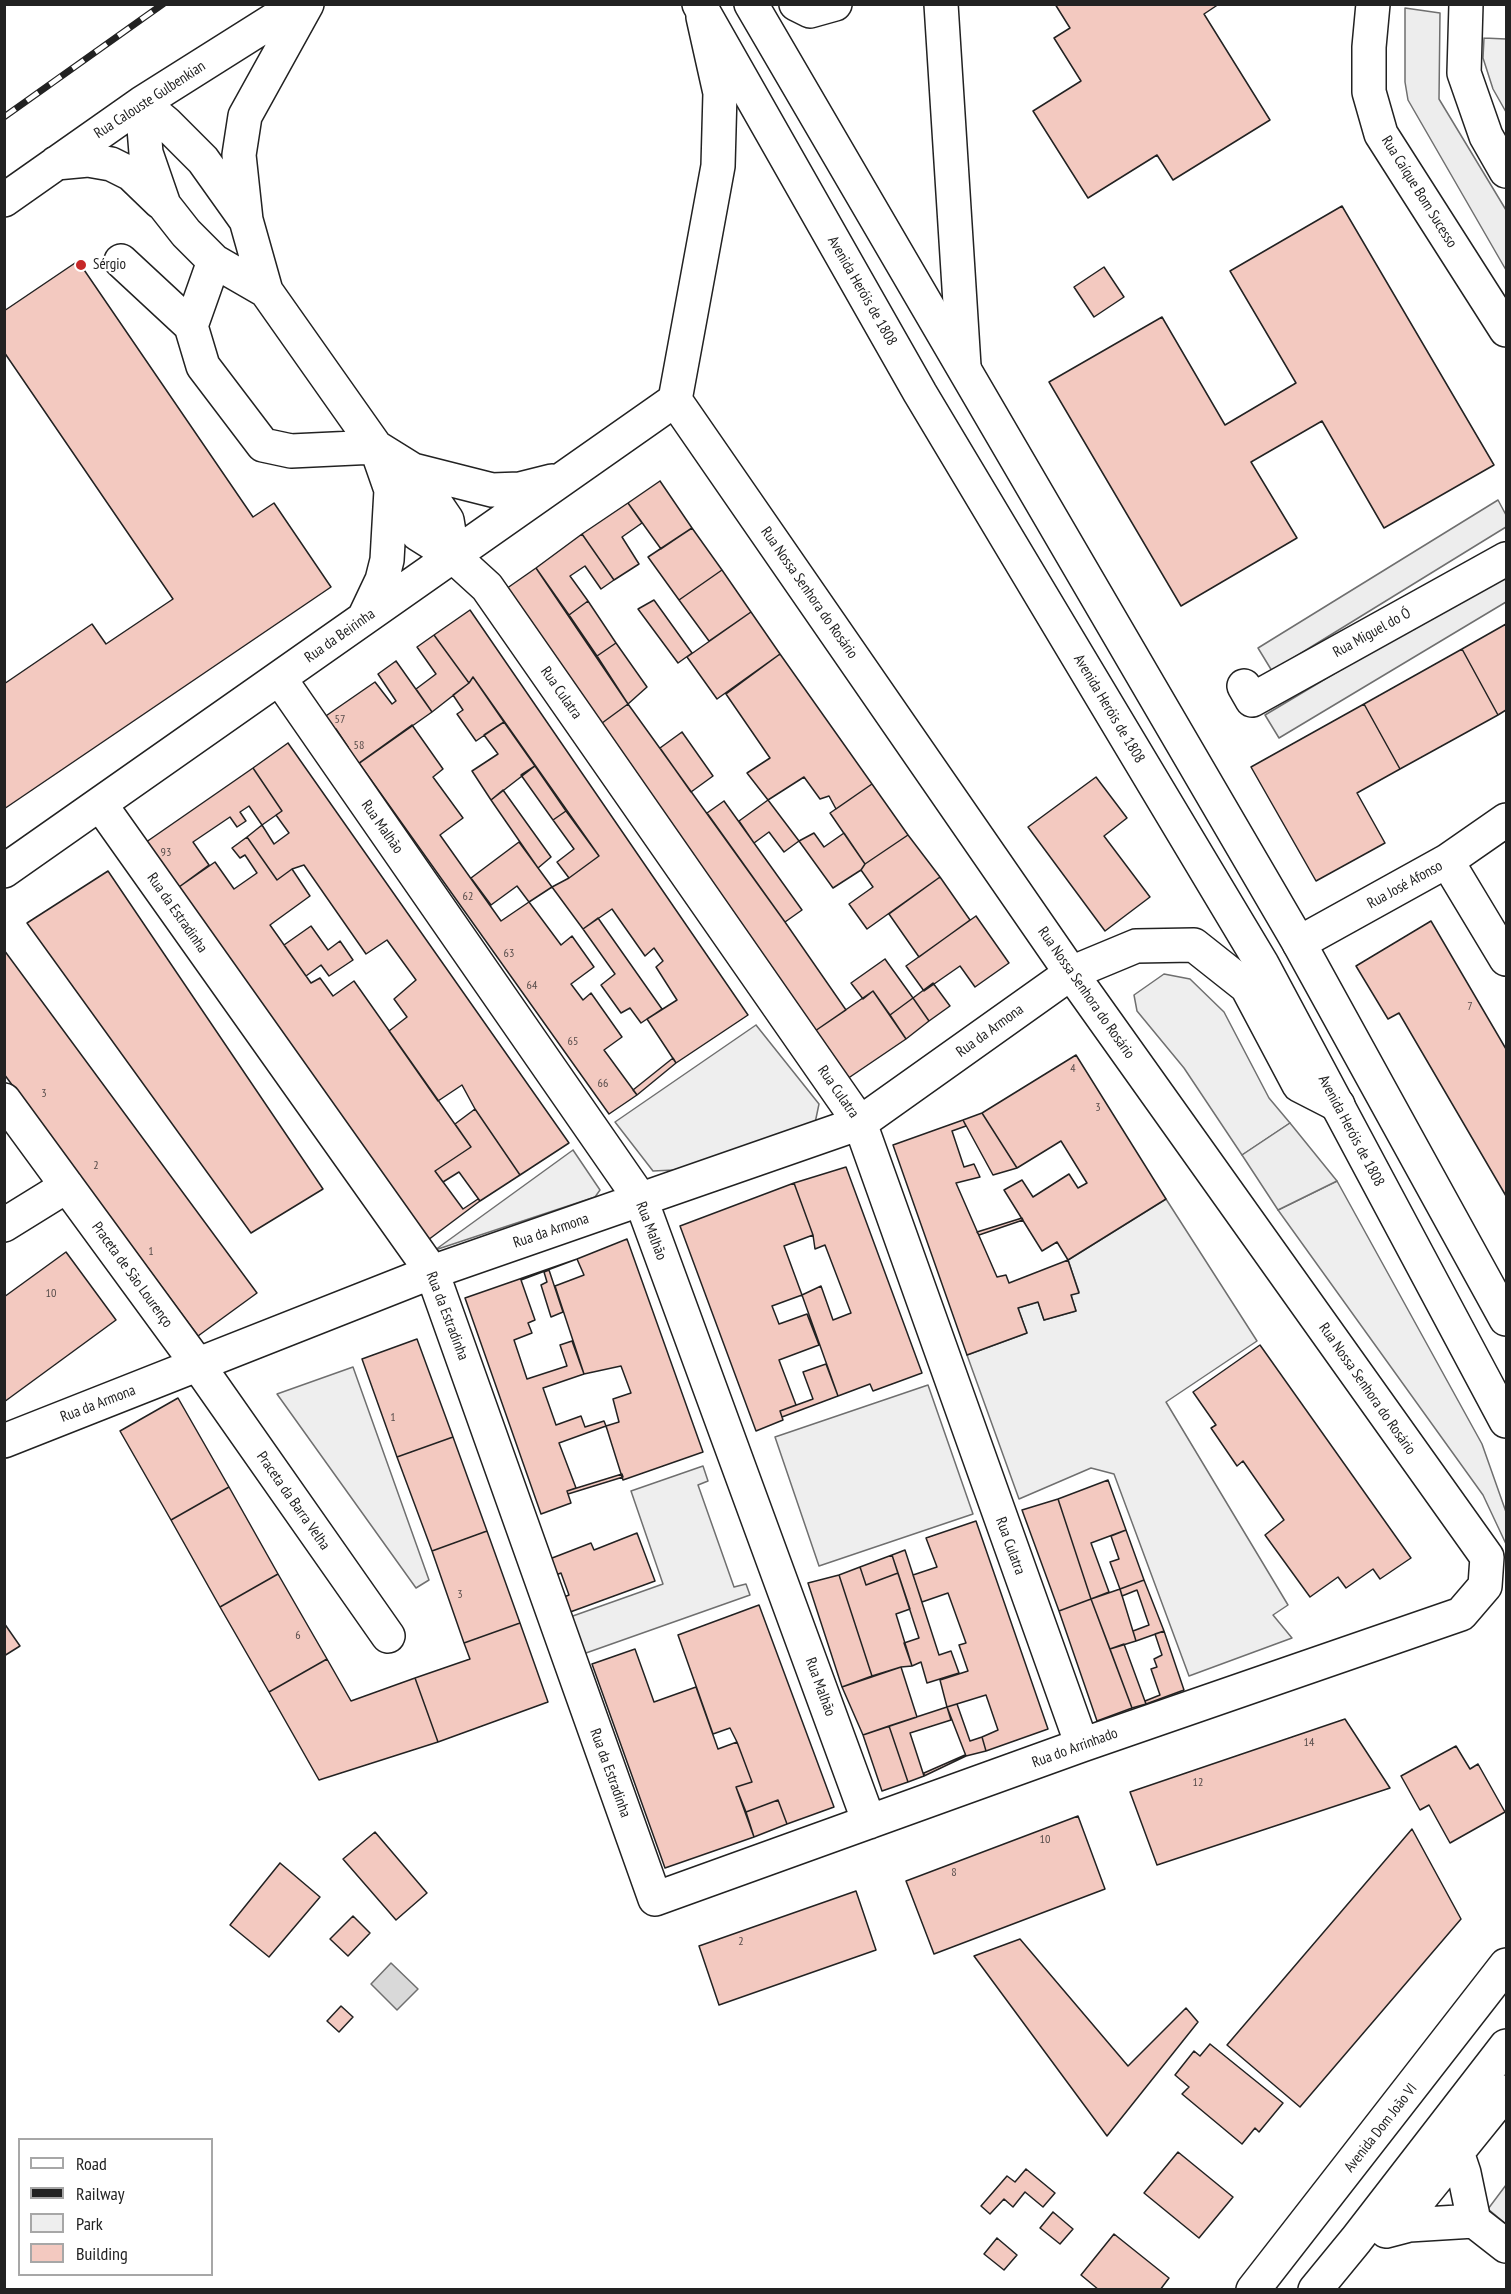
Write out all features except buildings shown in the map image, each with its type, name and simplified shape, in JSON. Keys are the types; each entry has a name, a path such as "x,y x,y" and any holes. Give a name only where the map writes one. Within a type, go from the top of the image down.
{"street":[{"name":"Rua Calouste Gulbenkian","path":"4,200 142,103 299,4"},
{"path":"307,4 245,116 239,155 246,220 266,291 376,447 402,480 492,490 520,489 565,477"},
{"path":"751,4 1299,943 1506,1319"},
{"path":"796,4 810,11 835,4"},
{"path":"941,4 964,366"},
{"name":"Rua Caíque Bom Sucesso","path":"1373,4 1369,47 1369,92 1382,134 1506,330"},
{"path":"1466,4 1464,73 1486,136 1506,171"},
{"path":"675,400 718,166 720,93 700,6"},
{"name":"Avenida Heróis de 1808","path":"700,6 920,393 1262,964 1506,1421"},
{"path":"142,103 146,153 164,205"},
{"path":"142,103 203,160 246,220"},
{"path":"56,164 88,160 111,164 131,174 164,205 186,233 214,261 266,291"},
{"path":"121,261 191,326 203,366 263,445 291,451 376,447"},
{"path":"191,326 214,261"},
{"name":"Rua da Beirinha","path":"4,871 675,400"},
{"name":"Rua Nossa Senhora do Rosário","path":"675,400 1071,973 1487,1557 1485,1586"},
{"path":"362,621 382,580 402,480"},
{"name":"Rua Culatra","path":"402,480 418,534 453,556 487,587 860,1123 1082,1745"},
{"name":"Rua Miguel do Ó","path":"1244,686 1252,700 1506,559"},
{"name":"Rua Malhão","path":"280,679 641,1200 869,1822"},
{"name":"Rua da Estradinha","path":"100,804 432,1272 655,1899"},
{"name":"Rua José Afonso","path":"1299,943 1447,861 1506,820"},
{"path":"1447,861 1506,959"},
{"name":"Rua da Armona","path":"4,1441 432,1272 860,1123 1071,973 1136,945 1194,945 1247,987 1299,1085 1338,1105"},
{"name":"Praceta de São Lourenço","path":"4,1100 198,1365"},
{"path":"4,1225 67,1186"},
{"name":"Praceta da Barra Velha","path":"198,1365 388,1636"},
{"name":"Rua do Arrinhado","path":"655,1899 1082,1745 1461,1614 1485,1586"},
{"name":"Avenida Dom João VI","path":"1254,2289 1506,1965"},
{"path":"1315,2289 1356,2241 1506,2046"},
{"path":"1506,2092 1480,2134 1464,2173 1474,2221 1506,2246"},
{"path":"1396,2228 1480,2134"},
{"path":"1356,2241 1409,2225 1474,2221"}],"green space":[{"path":"1484,38 1506,39 1506,112 1493,89 1483,58"},
{"path":"1164,974 1190,979 1224,1012 1269,1098 1290,1123 1242,1155 1184,1068 1137,1011 1134,995"},
{"path":"756,1025 819,1104 815,1123 804,1131 674,1170 653,1171 615,1122"},
{"path":"573,1150 600,1190 595,1197 435,1250"},
{"path":"1337,1181 1482,1444 1506,1512 1506,1544 1483,1495 1278,1210"},
{"path":"1166,1199 1257,1341 1166,1402 1288,1605 1273,1615 1292,1638 1189,1676 1114,1474 1091,1468 1019,1499 967,1355 1027,1333 1018,1308 1038,1302 1044,1320 1076,1311 1071,1295 1079,1292 1068,1260"},
{"path":"353,1367 429,1580 416,1588 277,1394"},
{"path":"928,1385 973,1514 819,1566 775,1437"},
{"path":"703,1466 708,1481 698,1485 734,1587 746,1584 750,1595 586,1653 580,1644 570,1617 663,1584 631,1491"}],"shaded area":[{"path":"1405,8 1440,13 1439,99 1506,210 1506,270 1408,100 1405,82"},
{"path":"1498,500 1506,515 1506,527 1272,671 1258,648"},
{"path":"1506,571 1506,602 1279,738 1265,715"},
{"path":"1290,1123 1337,1181 1278,1210 1242,1155"},
{"path":"391,1963 418,1989 397,2010 371,1984"},
{"path":"1506,2185 1506,2224 1488,2209"}],"railway":[{"path":"4,117 163,4"}],"place":[{"name":"Sérgio","path":"81,265"}]}
